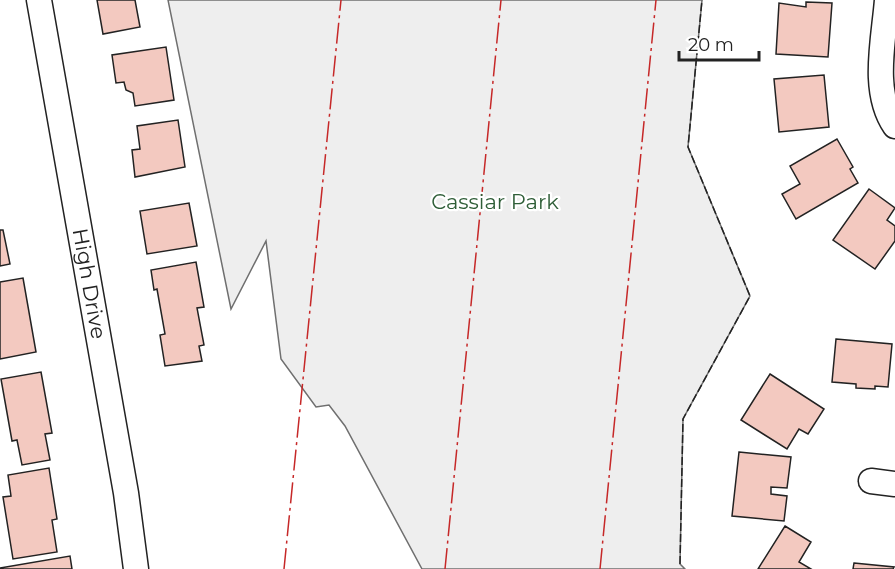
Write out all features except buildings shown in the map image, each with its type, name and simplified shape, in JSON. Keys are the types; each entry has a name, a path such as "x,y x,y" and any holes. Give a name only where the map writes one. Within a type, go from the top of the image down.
{"street":[{"name":"High Drive","path":"39,0 124,481 136,569"},
{"path":"887,0 881,80 889,118 895,126"},
{"path":"871,481 895,484"}],"green space":[{"name":"Cassiar Park","path":"168,0 702,0 688,147 750,296 683,419 680,564 685,569 422,569 345,426 329,405 316,407 281,359 266,241 231,309"}],"fence":[{"path":"680,564 683,419 750,296 688,147 702,0"}],"power":[{"path":"284,569 341,0"},
{"path":"445,569 501,0"},
{"path":"600,569 656,0"}]}
